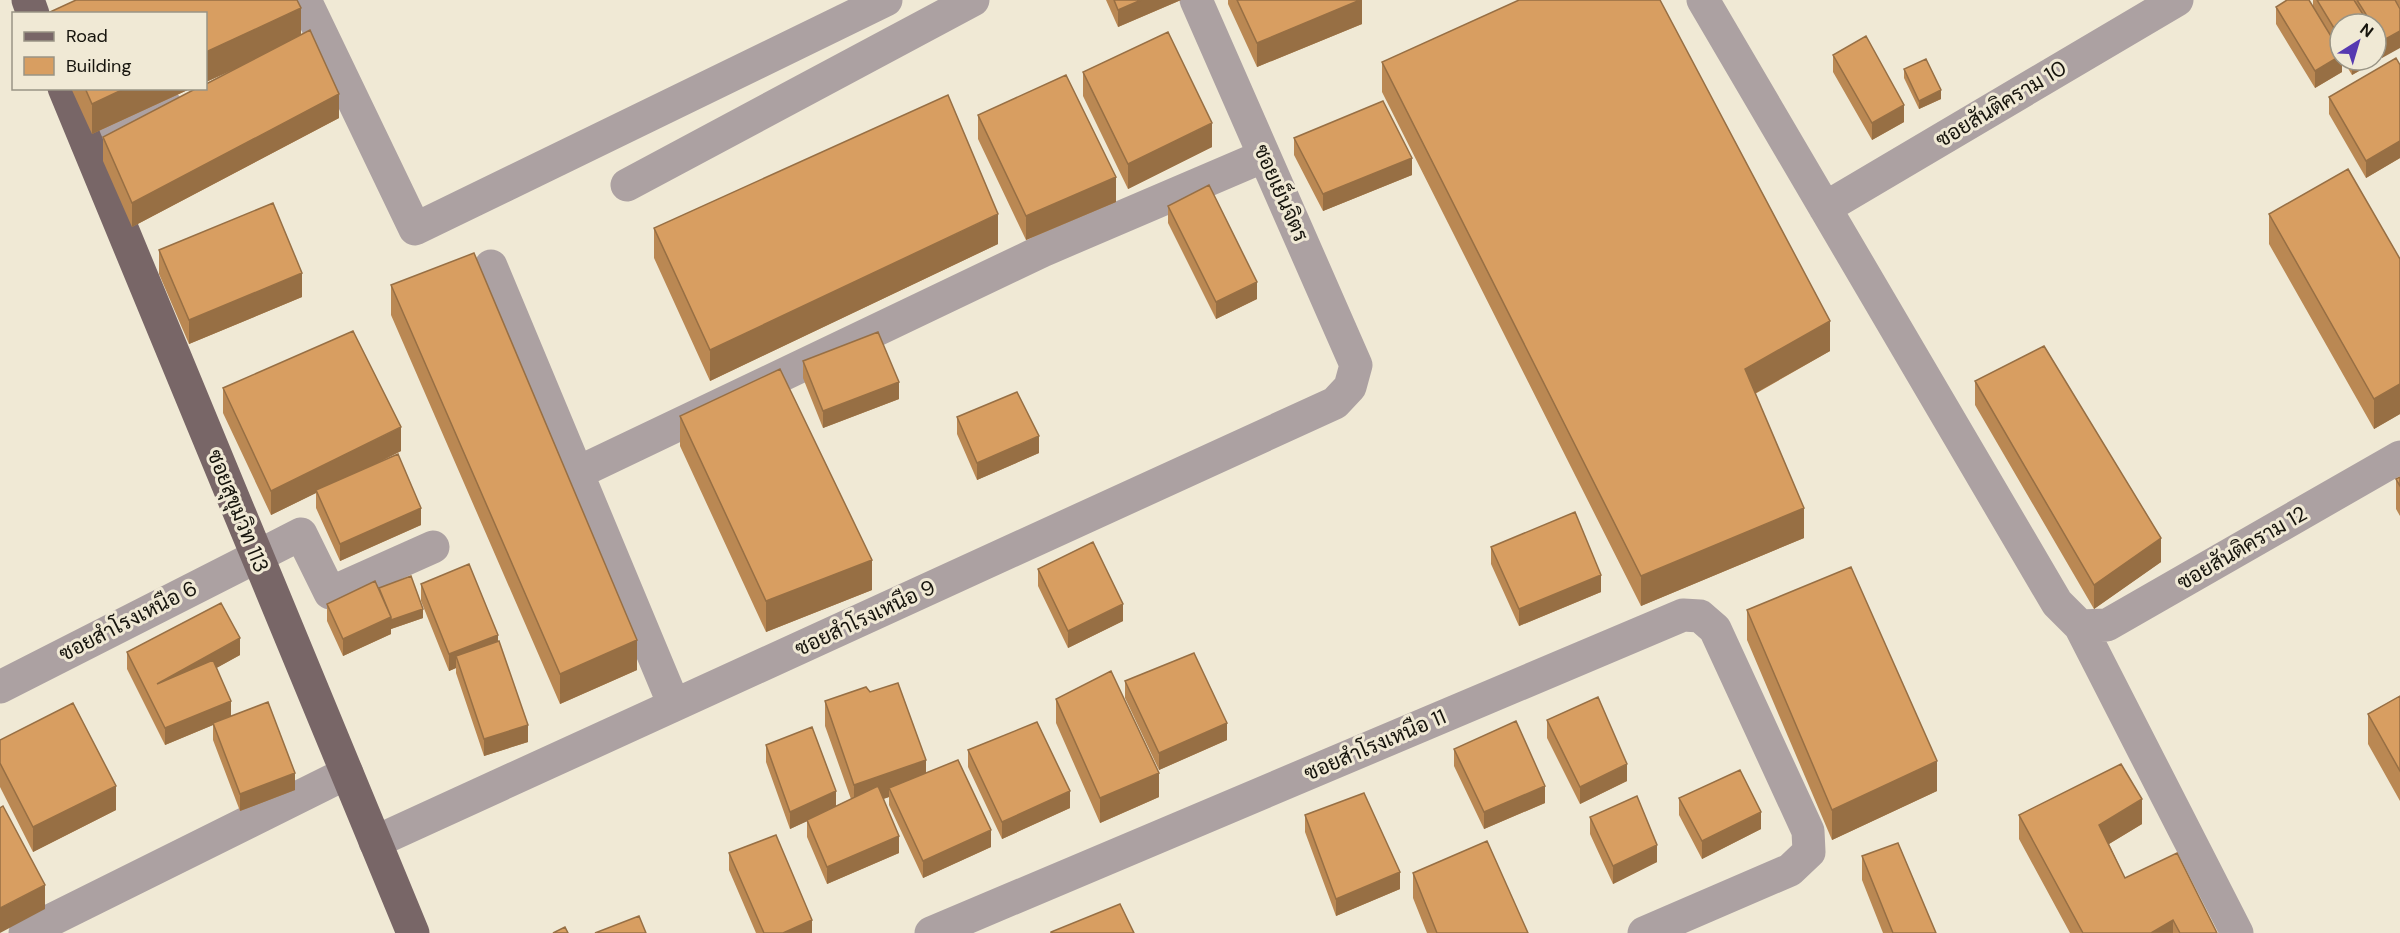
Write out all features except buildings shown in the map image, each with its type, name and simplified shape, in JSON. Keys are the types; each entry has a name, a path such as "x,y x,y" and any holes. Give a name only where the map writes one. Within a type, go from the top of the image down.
{"main road":[{"name":"ซอยสุขุมวิท 113","path":"65,90 413,933"}],"street":[{"path":"305,0 415,230 886,0"},
{"path":"627,185 973,0"},
{"name":"ซอยเย็นจิตร","path":"1196,0 1356,365 1350,387"},
{"path":"1703,0 2057,603 2080,626 2237,933"},
{"name":"ซอยสันติคราม 10","path":"1825,208 2177,0"},
{"path":"290,51 322,37"},
{"path":"87,143 195,94"},
{"path":"577,473 1042,251 1264,156"},
{"path":"491,266 674,705"},
{"name":"ซอยสำโรงเหนือ 9","path":"375,842 1335,403 1350,387"},
{"name":"ซอยสันติคราม 12","path":"2080,626 2107,625 2400,457"},
{"name":"ซอยสำโรงเหนือ 6","path":"0,687 301,534 330,592 433,547"},
{"name":"ซอยสำโรงเหนือ 11","path":"931,933 1683,615 1700,616 1715,629 1808,831 1809,852 1790,870 1644,933"},
{"path":"25,933 347,773"}]}
